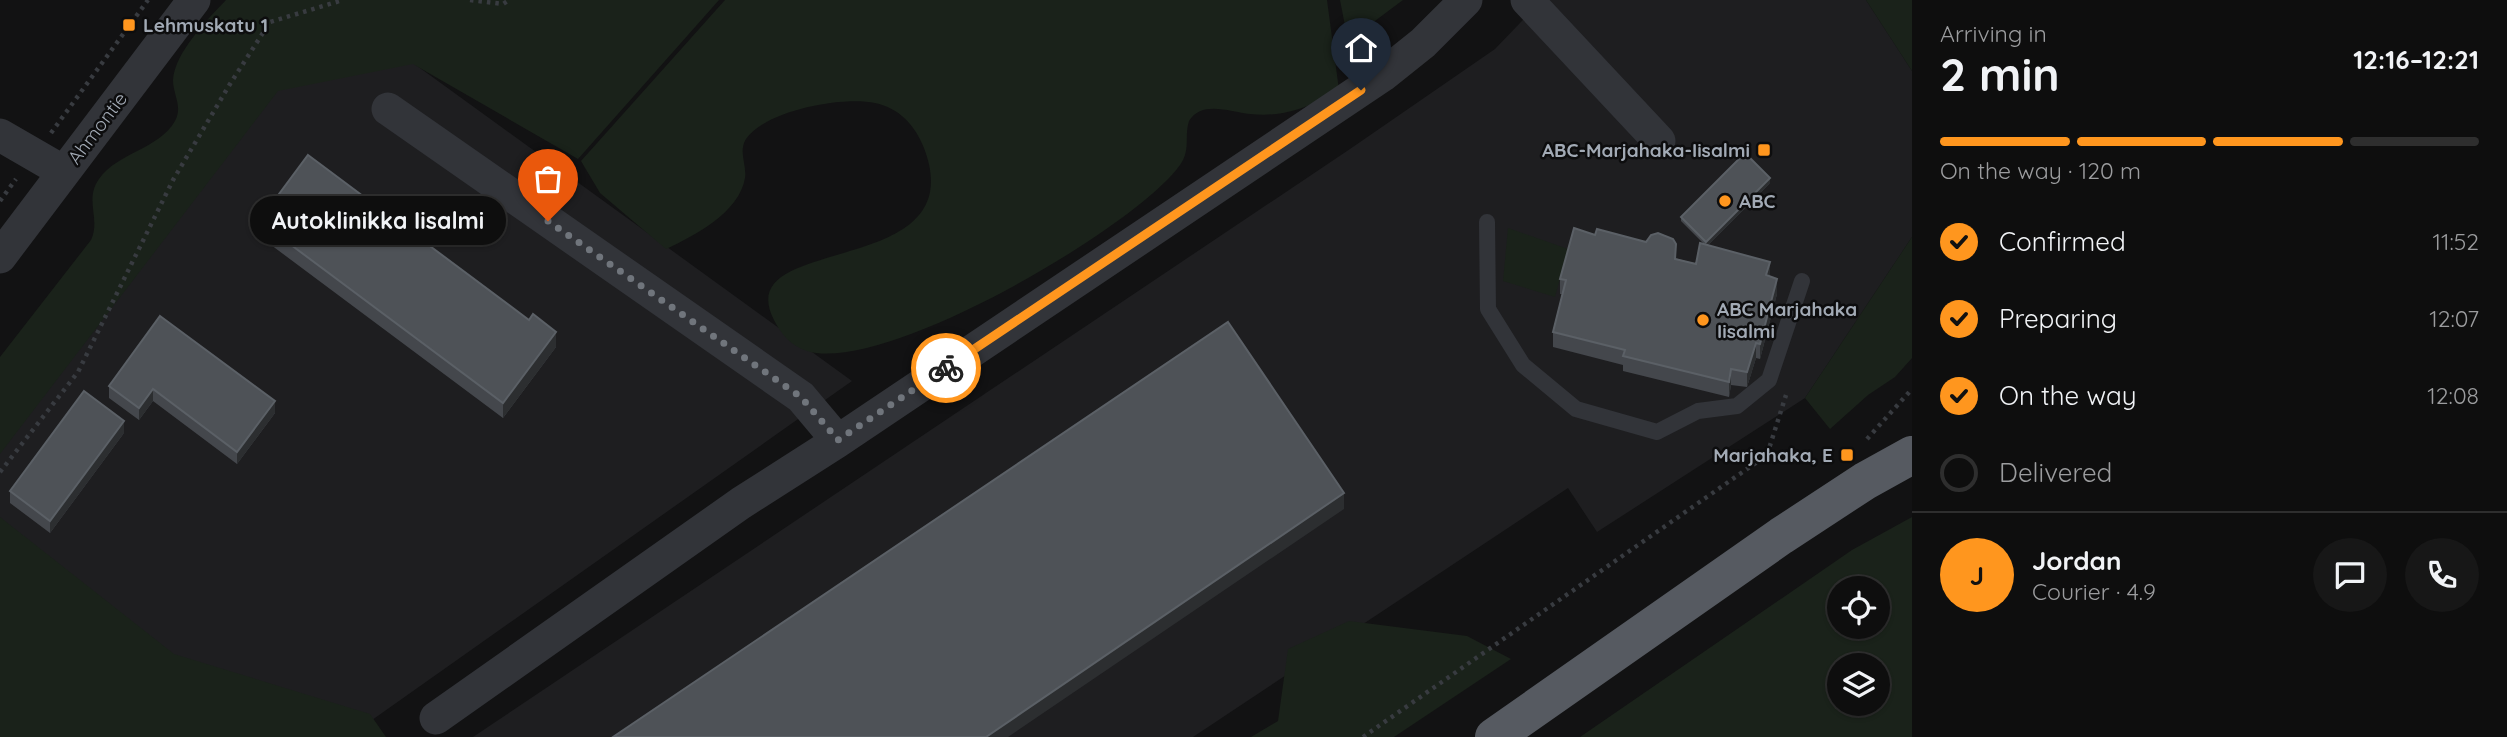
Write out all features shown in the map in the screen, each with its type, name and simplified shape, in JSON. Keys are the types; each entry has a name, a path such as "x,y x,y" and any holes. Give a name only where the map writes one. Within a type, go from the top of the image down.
{"highway":[{"path":"1493,737 1782,536 1865,481 1912,455"}],"street":[{"name":"Ahmontie","path":"0,257 194,0"},
{"path":"436,718 741,503 1383,75 1423,43 1466,0"},
{"path":"1527,0 1660,141"},
{"path":"388,109 801,397 838,440"},
{"path":"0,135 64,172"}],"lane":[{"path":"1488,222 1488,309 1523,365 1576,409 1657,432 1698,411 1737,406 1769,380 1802,281"}],"path":[{"path":"0,201 148,0"},
{"path":"0,472 78,372 173,180 270,22 343,0"},
{"path":"470,0 503,4 509,0"},
{"path":"1864,442 1912,389"},
{"path":"1363,737 1767,455 1787,392"}],"shaded area":[{"path":"226,0 719,0 578,159 413,64 278,91 0,454 0,357 91,240 94,232 93,194 99,179 116,163 159,138 175,121 178,105 173,85 175,69 186,47"},
{"path":"725,0 1327,0 1339,90 1305,107 1279,114 1217,109 1201,111 1189,121 1185,154 1180,165 1154,192 1113,224 1062,258 1005,291 947,319 891,341 843,352 807,351 791,343 780,330 774,320 769,293 785,274 887,238 916,219 930,190 924,148 916,132 899,113 884,105 861,101 825,104 770,120 746,139 743,153 745,178 734,202 714,222 666,249 600,193 581,161"},
{"path":"1340,0 1403,0 1348,41"},
{"path":"1542,0 1866,0 1912,71 1912,237 1805,398 1597,532 1568,488 1193,737 473,737 1350,149 1495,49"},
{"path":"1866,0 1912,0 1912,71"},
{"path":"340,10 852,381 348,737 265,737 0,565 0,446"},
{"path":"1508,228 1568,249 1555,297 1503,281"},
{"path":"1912,237 1912,358 1895,377 1868,395 1830,429 1805,398"},
{"path":"0,517 174,654 370,714 386,737 0,737"},
{"path":"1912,517 1912,737 1580,737 1852,550"},
{"path":"1349,621 1467,636 1511,659 1394,737 1251,737 1278,721 1288,649"}],"building":[{"path":"1745,153 1770,178 1706,242 1681,217"},
{"path":"308,155 529,320 533,314 556,332 503,403 259,221"},
{"path":"1574,228 1595,235 1597,229 1646,242 1651,235 1658,233 1673,239 1676,244 1675,259 1696,264 1700,243 1770,262 1766,275 1777,279 1760,344 1756,343 1747,372 1731,369 1729,382 1623,356 1625,350 1553,332 1566,280 1560,279"},
{"path":"160,316 275,401 237,452 153,389 139,408 109,386"},
{"path":"1228,322 1344,493 986,737 613,737"},
{"path":"84,391 124,421 50,521 10,491"}],"way so far":[{"path":"548,221 801,397 838,440 946,368"}],"place":[{"name":"Lehmuskatu 1","path":"129,25"},
{"name":"ABC-Marjahaka-Iisalmi","path":"1764,150"},
{"name":"ABC","path":"1725,201"},
{"name":"Autoklinikka Iisalmi","path":"548,221"},
{"name":"ABC Marjahaka Iisalmi","path":"1703,320"},
{"name":"Marjahaka, E","path":"1847,455"}],"route":[{"path":"946,368 1361,90"}]}
